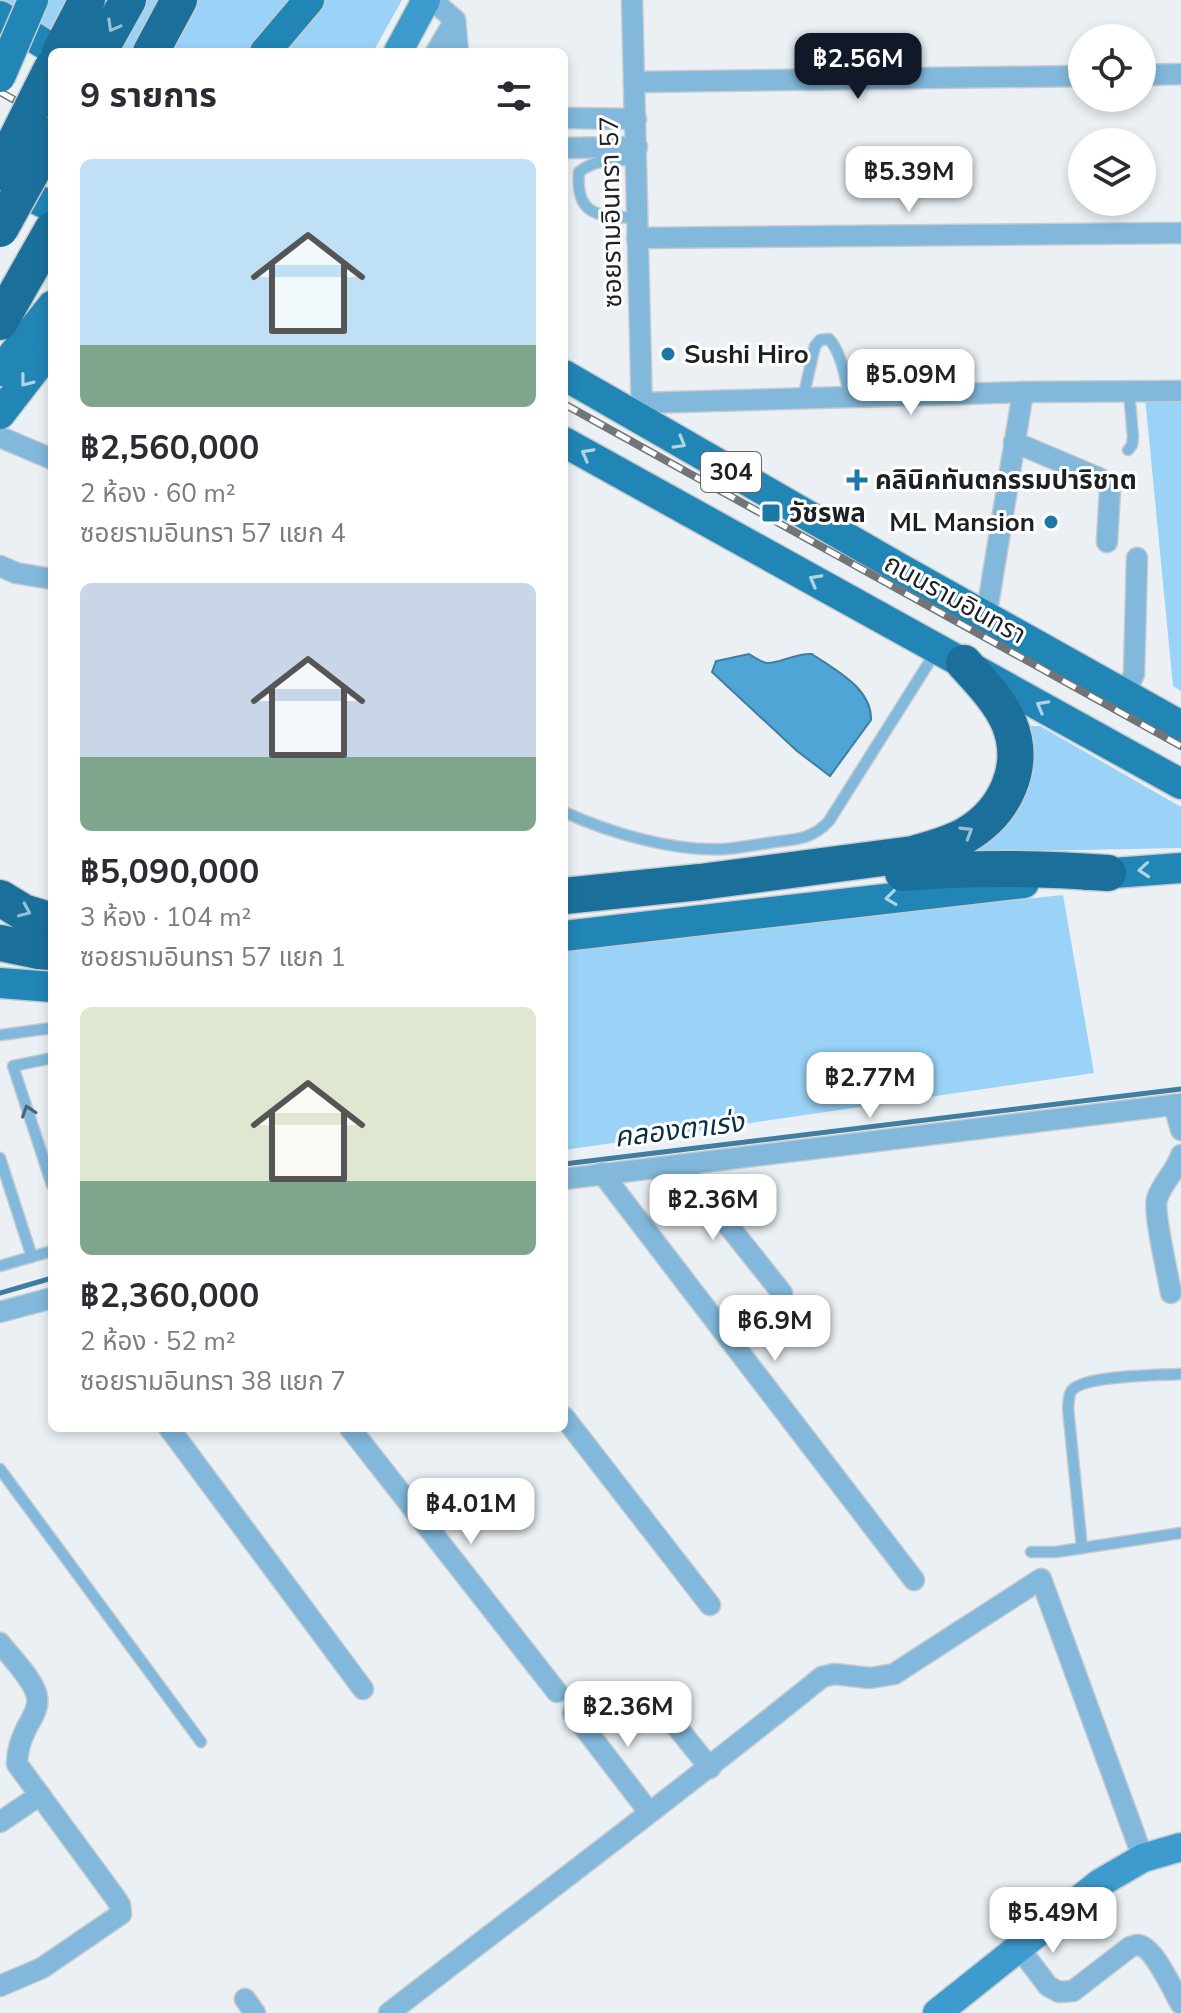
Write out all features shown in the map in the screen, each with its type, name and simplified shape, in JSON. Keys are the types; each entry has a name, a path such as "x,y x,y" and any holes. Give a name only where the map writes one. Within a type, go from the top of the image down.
{"highway":[{"path":"60,48 87,0"},
{"path":"101,48 128,0"},
{"path":"153,48 179,0"},
{"path":"0,172 48,76"},
{"path":"0,229 48,142"},
{"path":"0,322 48,237"},
{"path":"568,896 913,854 967,835 1002,802 1016,764 1009,723 1000,707 951,655"},
{"path":"568,914 634,918 878,876 936,870 1045,869 1108,873"},
{"path":"0,898 23,912 48,920"},
{"path":"0,943 48,952"}],"main road":[{"path":"0,77 33,0"},
{"path":"268,48 309,0"},
{"path":"0,16 52,48"},
{"path":"0,54 48,81"},
{"path":"0,128 48,155"},
{"path":"0,182 48,205"},
{"path":"0,371 48,311"},
{"path":"0,414 48,352"},
{"name":"ถนนรามอินทรา","path":"568,377 642,412 986,617 1181,728"},
{"name":"ถนนรามอินทรา","path":"568,444 1170,778"},
{"path":"1170,778 1181,728"},
{"path":"1108,873 1181,868"},
{"path":"568,935 634,918"},
{"path":"0,983 48,987"}],"street":[{"path":"400,48 429,0 455,20 458,48"},
{"name":"ซอยรามอินทรา 57","path":"632,0 642,412"},
{"path":"438,48 455,20"},
{"path":"1156,75 1181,74"},
{"path":"634,82 1068,76"},
{"path":"568,118 636,119"},
{"path":"568,148 636,154"},
{"path":"637,228 1181,233"},
{"path":"642,412 803,398 1181,391"},
{"path":"986,617 1023,392"},
{"path":"0,437 48,457"},
{"path":"1014,442 1099,478 1110,488 1107,542"},
{"path":"1125,694 1134,674 1137,558"},
{"path":"0,566 16,573 48,578"},
{"path":"568,1178 1177,1104 1181,1130"},
{"path":"1171,1293 1155,1204 1181,1155"},
{"path":"680,1165 782,1293 781,1304 761,1321"},
{"path":"602,1173 914,1580"},
{"path":"0,1312 48,1299"},
{"path":"568,1422 710,1605"},
{"path":"172,1432 363,1689"},
{"path":"353,1432 557,1692"},
{"path":"389,2013 710,1768 822,1677 834,1674 870,1678 894,1674 1041,1579 1143,1858"},
{"path":"0,1643 29,1680 37,1696 35,1710 21,1738 17,1764 114,1896 121,1914 42,1968 0,1986"},
{"path":"573,1713 649,1812"},
{"path":"668,1716 710,1768"},
{"path":"0,1822 40,1795"},
{"path":"937,2013 1100,1883 1143,1858 1181,1847"},
{"path":"1020,1949 1048,1986 1059,1992 1073,1991 1130,1947 1147,1947 1181,2004"}],"lane":[{"path":"636,154 590,163 579,172 578,184 583,204 595,213 637,228"},
{"path":"803,398 815,346 820,340 829,339 839,356 850,397"},
{"path":"1128,450 1133,437 1129,391"},
{"path":"568,814 609,829 679,846 724,849 805,838 819,832 829,821 951,655"},
{"path":"0,1035 48,1029"},
{"path":"48,1059 13,1066 48,1173"},
{"path":"0,1158 32,1257"},
{"path":"0,1266 48,1252"},
{"path":"1082,1548 1069,1393 1083,1383 1107,1378 1181,1374"},
{"path":"0,1469 201,1742"},
{"path":"1031,1552 1082,1548 1181,1533"}],"shaded area":[{"path":"0,0 402,0 375,48 52,48 0,21"},
{"path":"1181,396 1181,691 1173,686 1145,397"},
{"path":"749,654 767,663 812,654 841,673 865,698 871,720 830,776 797,751 712,672 716,661"},
{"path":"1030,726 1040,726 1181,807 1181,848 973,852 1004,826 1024,799 1032,767"},
{"path":"1063,895 1094,1073 568,1149 568,949"}],"waterway":[{"name":"คลองตาเร่ง","path":"568,1164 1181,1089"},
{"name":"คลองตาเร่ง","path":"0,1293 48,1279"}],"railway":[{"path":"0,92 48,119"},
{"path":"568,406 1181,746"}],"place":[{"name":"Sushi Hiro","path":"668,354"},
{"name":"คลินิคทันตกรรมปาริชาต","path":"857,480"},
{"name":"วัชรพล","path":"771,513"},
{"name":"ML Mansion","path":"1051,522"}]}
